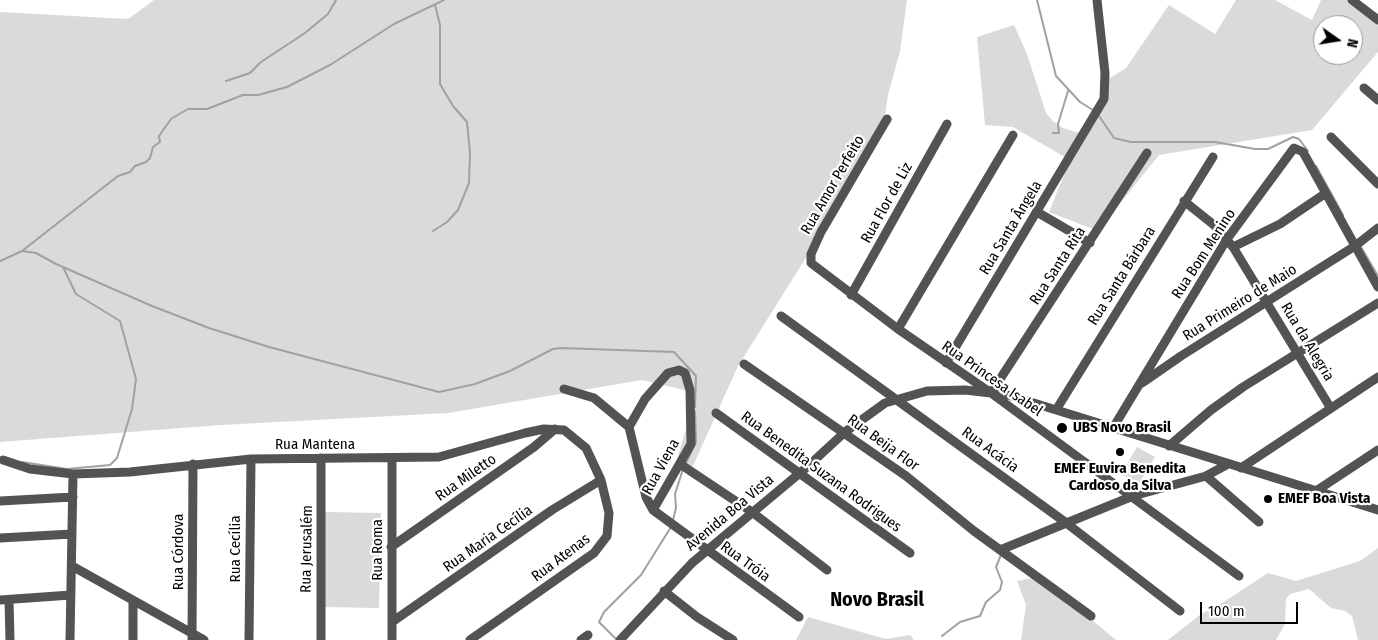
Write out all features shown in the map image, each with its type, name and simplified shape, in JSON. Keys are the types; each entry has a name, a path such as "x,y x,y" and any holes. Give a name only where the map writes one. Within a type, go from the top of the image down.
{"street":[{"name":"Rua Santa Ângela","path":"946,363 1105,96 1105,72 1097,0"},
{"path":"1352,0 1378,20"},
{"path":"1364,88 1378,100"},
{"name":"Rua Amor Perfeito","path":"813,265 810,263 811,254 817,240 888,119"},
{"name":"Rua Flor de Liz","path":"852,295 947,124"},
{"path":"898,329 1013,135"},
{"path":"1331,138 1378,184"},
{"name":"Rua Bom Menino","path":"1113,428 1141,385 1227,239 1294,148 1303,152 1326,193"},
{"name":"Rua Santa Rita","path":"991,393 1147,153"},
{"name":"Rua Santa Bárbara","path":"1056,410 1213,157"},
{"path":"1233,247 1280,224 1326,193 1378,287"},
{"name":"Rua da Alegria","path":"1184,201 1214,225 1233,247 1330,407"},
{"path":"1037,212 1090,242"},
{"name":"Rua Primeiro de Maio","path":"1141,385 1355,246 1378,228"},
{"name":"Rua Princesa Isabel","path":"813,265 898,329 991,393 1133,496 1239,576"},
{"path":"1169,446 1211,410 1243,387 1299,354 1378,303"},
{"name":"Rua Acácia","path":"781,316 1065,522 1180,611"},
{"name":"Rua Beija Flor","path":"744,364 906,476 1000,550 1091,616"},
{"name":"Rua Viena","path":"629,427 645,399 658,382 672,371 683,371 689,385 692,438 690,447 653,510"},
{"path":"1241,468 1330,407 1378,377"},
{"path":"564,389 598,400 629,427 646,497 653,510"},
{"path":"896,398 942,390 1008,395 1378,510"},
{"name":"Avenida Boa Vista","path":"620,640 664,591 706,550 799,474 844,432 896,398"},
{"name":"Rua Benedita Suzana Rodrigues","path":"716,413 910,553"},
{"name":"Rua Mantena","path":"3,460 30,469 73,474 130,472 251,459 392,459 449,455 525,433 555,429"},
{"name":"Rua Atenas","path":"470,640 600,548 607,536 610,521 608,503 592,457 582,443 569,432 555,429"},
{"name":"Rua Miletto","path":"391,547 534,447 555,429"},
{"path":"1316,491 1378,450"},
{"name":"Rua Jerusalém","path":"321,458 321,640"},
{"name":"Rua Cecília","path":"249,640 251,459"},
{"name":"Rua Roma","path":"392,459 392,640"},
{"name":"Rua Córdova","path":"192,637 193,464"},
{"path":"680,464 752,512 827,570"},
{"path":"1000,550 1133,496 1206,476 1228,464"},
{"path":"70,640 73,474"},
{"path":"1206,476 1259,522"},
{"name":"Rua Maria Cecília","path":"392,622 552,510 601,480"},
{"path":"0,501 73,497"},
{"name":"Rua Tróia","path":"653,510 799,617"},
{"path":"0,538 72,534"},
{"path":"72,566 192,637 204,640"},
{"path":"664,591 697,617 733,640"},
{"path":"10,640 5,600 71,595"},
{"path":"132,640 133,601"}],"shaded area":[{"path":"154,0 907,0 900,51 888,95 885,115 893,119 738,366 693,466 676,463 686,429 688,391 642,380 448,413 221,425 0,442 0,12 128,19"},
{"path":"1236,0 1275,0 1312,20 1313,18 1313,65 1363,65 1363,15 1314,15 1321,0 1351,0 1378,21 1378,52 1312,130 1159,155 1098,231 1049,212 1070,160 1013,127 985,125 977,37 1014,25 1027,54 1046,113 1063,128 1082,134 1088,126 1107,80 1126,68 1169,5 1215,34"},
{"path":"1137,447 1155,457 1139,484 1121,474"},
{"path":"325,512 381,513 379,608 323,607"},
{"path":"1378,548 1378,640 1358,640 1352,616 1345,611 1331,608 1309,589 1290,594 1286,599 1285,624 1276,640 1168,640 1201,614 1219,605 1268,573 1296,581 1360,561"},
{"path":"1032,578 1076,607 1116,640 1021,640 1026,605 1017,581"},
{"path":"808,617 886,639 910,635 914,640 796,640"}],"waterway":[{"path":"226,81 250,73 261,62 305,33 328,14 336,0"},
{"path":"0,261 22,251 118,176 130,172 135,166 146,162 150,158 153,147 160,142 159,136 171,119 188,109 207,109 243,95 258,95 287,87 330,65 394,24 444,0"},
{"path":"1037,0 1056,76 1080,102 1093,110"},
{"path":"433,231 447,222 458,210 469,183 470,153 467,122 453,106 440,84 440,25 435,5"},
{"path":"1053,133 1059,133 1058,124 1068,91"},
{"path":"1099,116 1114,138 1131,142 1215,142 1255,149 1268,149 1293,137 1299,139 1308,151"},
{"path":"1316,166 1343,215"},
{"path":"1361,247 1378,276"},
{"path":"22,251 36,253 56,264 152,306 209,328 269,347 439,392 475,384 510,371 553,349 674,352 696,376 695,407"},
{"path":"22,462 67,469 110,465 117,458 132,409 136,379 120,321 76,294 63,267"},
{"path":"685,465 696,442 695,412"},
{"path":"673,520 676,508 675,494 683,469"},
{"path":"617,640 599,622 604,612 641,575 671,527"},
{"path":"942,636 960,622 980,616 986,602 1000,590 1002,582 996,567 1001,555"}],"place":[{"name":"UBS Novo Brasil","path":"1062,428"},
{"name":"EMEF Euvira Benedita Cardoso da Silva","path":"1120,452"},
{"name":"EMEF Boa Vista","path":"1268,499"}],"district":[{"name":"Novo Brasil","path":"877,600"}]}
